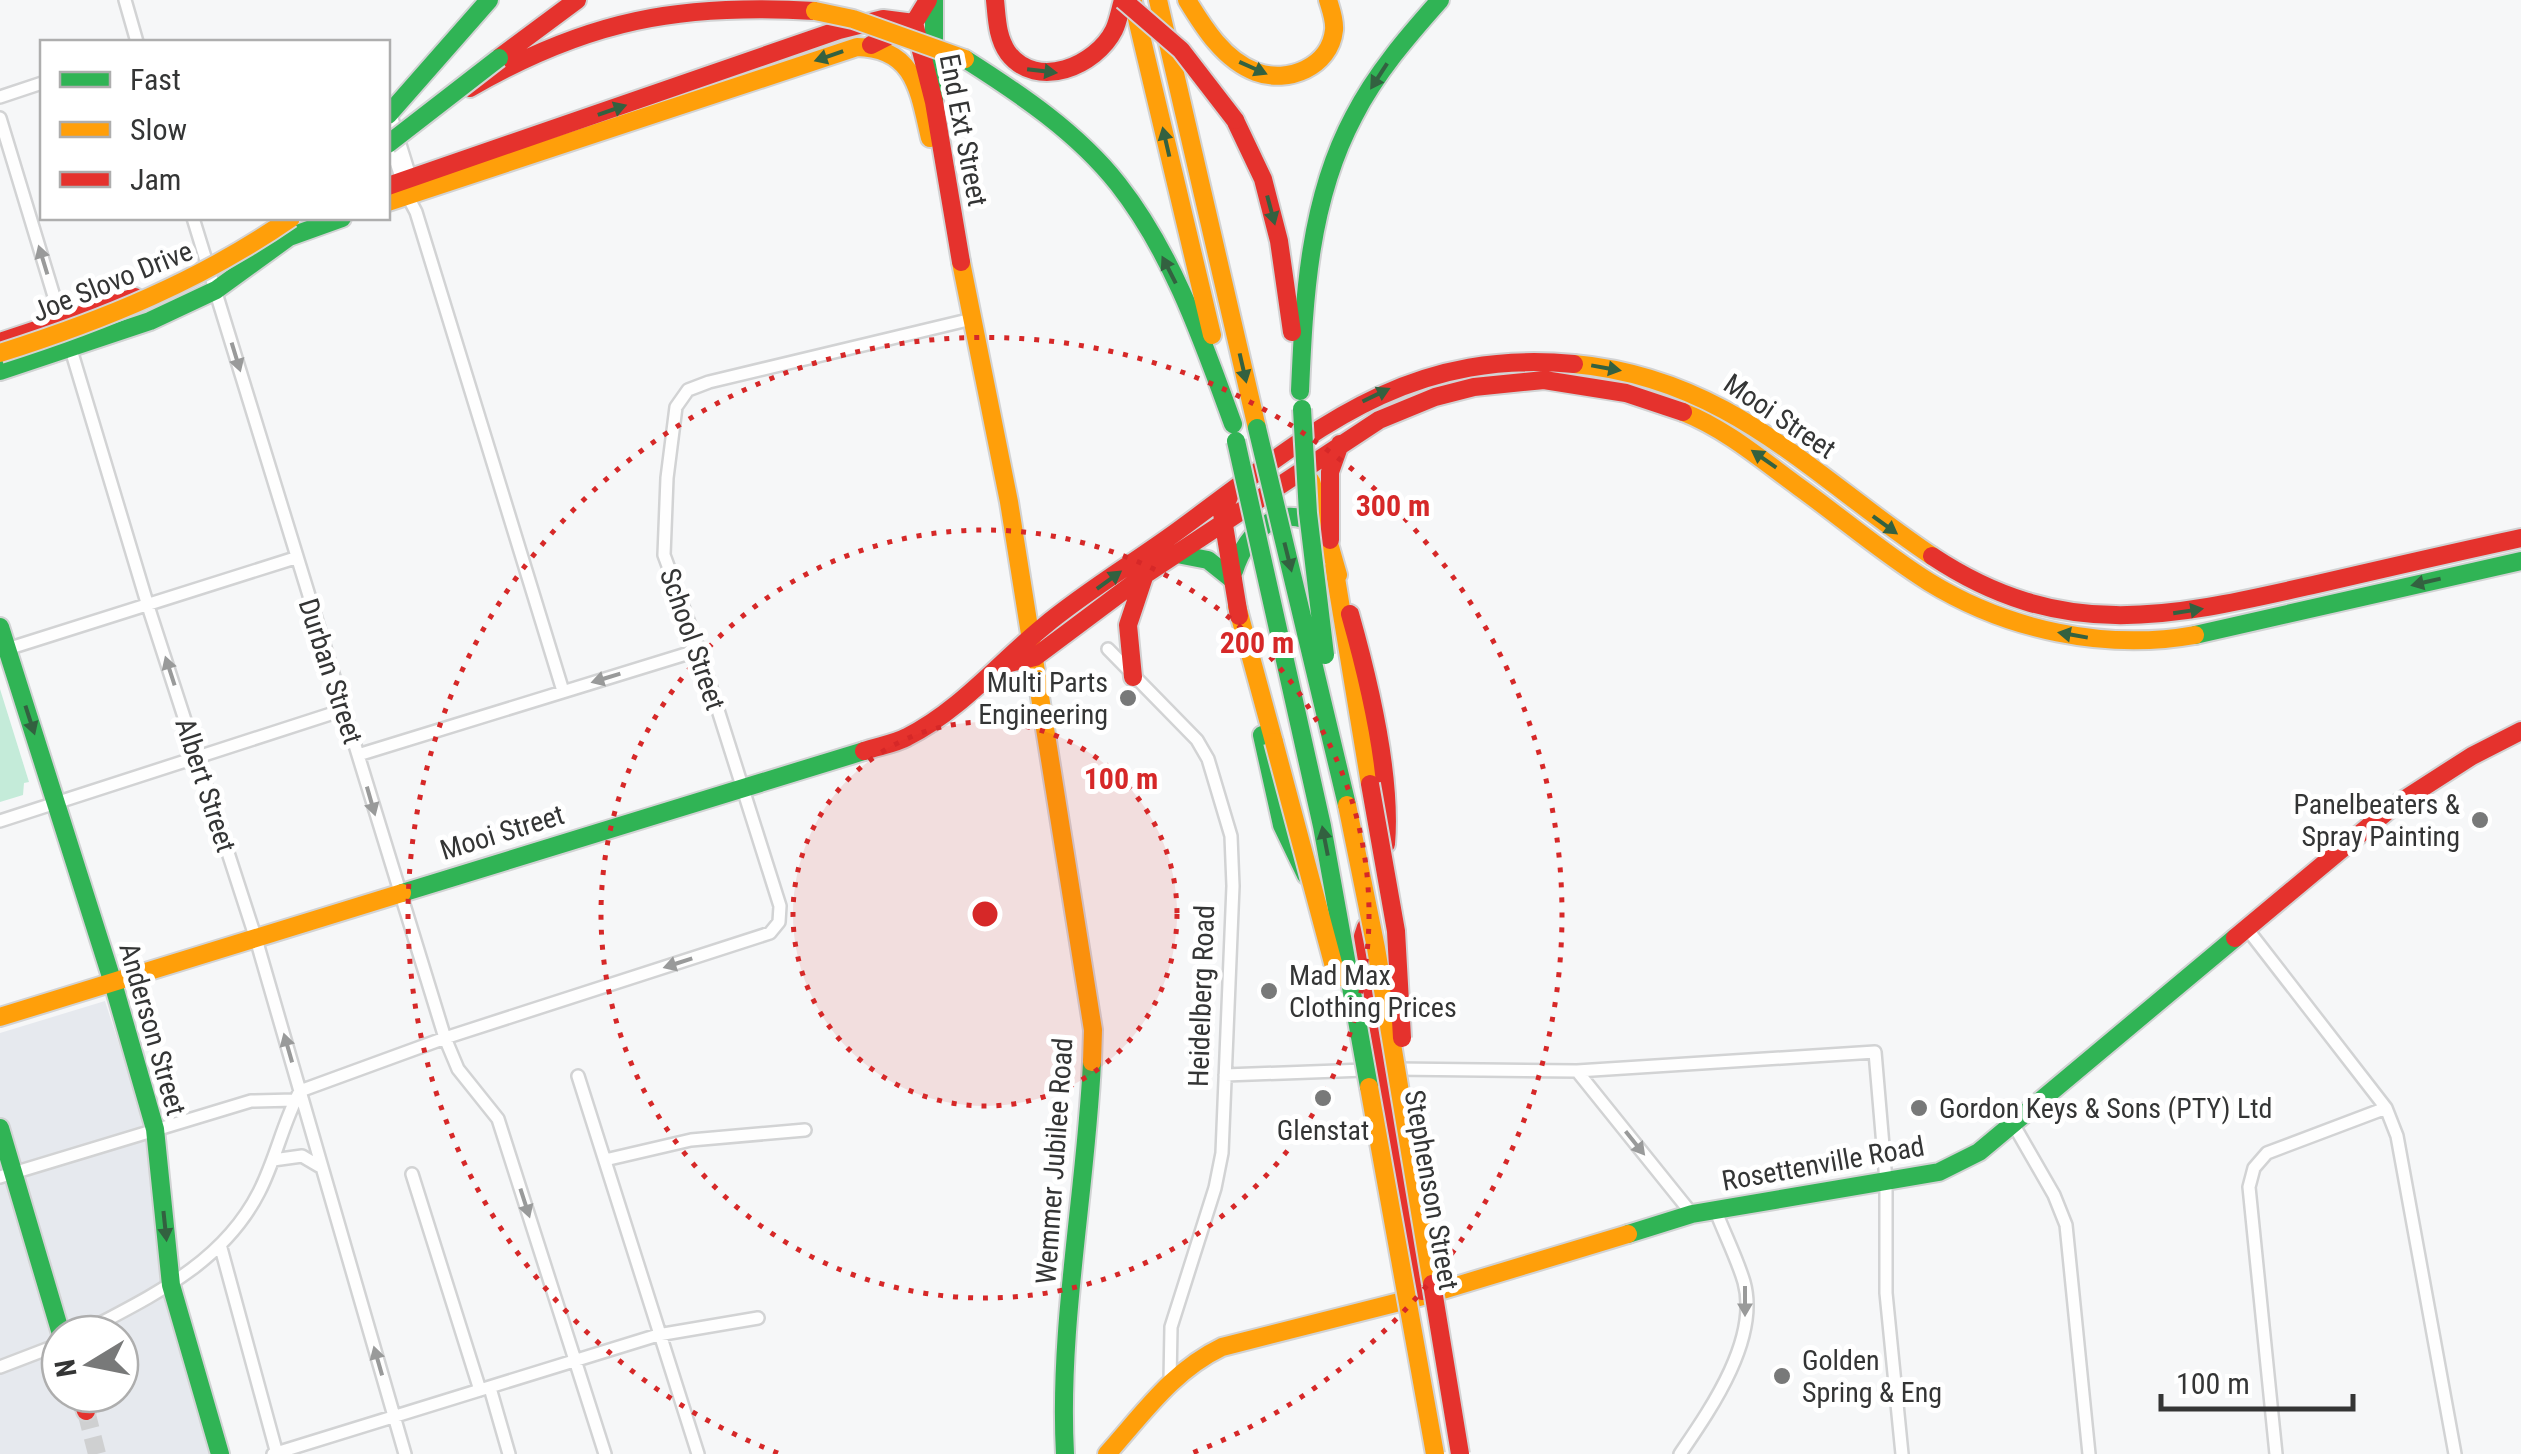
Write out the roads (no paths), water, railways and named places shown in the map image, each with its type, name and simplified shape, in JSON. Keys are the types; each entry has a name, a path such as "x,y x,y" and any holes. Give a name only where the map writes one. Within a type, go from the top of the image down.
{"main road":[{"path":"390,112 489,0"},
{"path":"390,140 577,0"},
{"path":"871,45 914,23 931,0"},
{"path":"931,0 934,102"},
{"path":"995,0 994,18 1005,49 1022,68 1042,73 1060,73 1091,60 1112,35 1123,0 1182,50 1206,79 1235,120 1262,179 1279,240 1301,400 1308,513 1338,761"},
{"path":"1132,0 1235,433 1322,826 1436,1454"},
{"path":"1158,0 1338,761 1376,948 1460,1454"},
{"path":"1187,0 1208,34 1233,58 1256,72 1275,77 1309,69 1320,60 1334,31 1328,0"},
{"path":"1301,400 1309,262 1330,171 1353,118 1395,51 1440,0"},
{"path":"418,120 529,55 586,30 662,12 718,6 814,11 872,25 965,59 1046,116 1130,200 1168,265 1199,333 1235,433"},
{"name":"End Ext Street","path":"406,190 840,30 884,19 914,23 934,102 958,245"},
{"name":"End Ext Street","path":"406,190 871,45 891,52 914,76 958,245"},
{"name":"Joe Slovo Drive","path":"0,353 67,334 189,284 288,220"},
{"path":"0,368 299,220"},
{"path":"0,342 150,321 216,290 290,237 337,220"},
{"path":"958,245 1009,502 1030,637"},
{"name":"Mooi Street","path":"0,1017 908,737 1002,664 1030,637 1290,446 1349,408 1400,384 1470,364 1546,359 1632,372 1704,397 1744,418 1943,566 2014,598 2104,616 2172,614 2210,608 2521,538"},
{"name":"Mooi Street","path":"1002,664 1035,657 1222,522 1340,444 1403,409 1474,387 1544,380 1626,393 1688,414 1734,438 1930,582 1982,610 2076,637 2119,641 2211,632 2521,561"},
{"path":"1330,542 1330,472 1340,444"},
{"path":"1290,446 1305,467 1330,542 1396,930 1402,1008 1402,1108"},
{"path":"1232,491 1224,502 1222,522 1280,826 1288,850 1312,884 1363,936 1381,890 1389,818 1360,647 1334,566"},
{"path":"1232,578 1240,550 1260,527 1289,518 1310,520 1330,542"},
{"path":"1177,554 1209,558 1232,578"},
{"path":"1133,677 1128,625 1146,574"},
{"path":"1237,606 1376,1121"},
{"name":"Anderson Street","path":"0,627 3,650 57,804 155,1129 171,1286 220,1454"},
{"name":"Wemmer Jubilee Road","path":"1030,637 1080,938 1094,1049 1062,1401 1065,1454"},
{"name":"Rosettenville Road","path":"1107,1454 1170,1381 1206,1353 1222,1347 1423,1296 1692,1214 1939,1172 1959,1164 1979,1152 2391,808 2472,756 2521,731"},
{"name":"Stephenson Street","path":"1363,936 1449,1454"},
{"path":"0,1128 7,1175 55,1314"}],"street":[{"path":"125,0 136,40"},
{"path":"0,97 40,83"},
{"name":"Albert Street","path":"0,118 148,606 256,939 297,1096 406,1454"},
{"path":"390,118 406,190"},
{"path":"390,146 564,691"},
{"name":"Durban Street","path":"194,220 445,1038 458,1069 494,1110 576,1361"},
{"name":"School Street","path":"445,1038 770,932 779,922 780,906 744,786 664,554 667,478 679,400 688,390 709,382 972,318"},
{"path":"3,650 296,558"},
{"name":"Heidelberg Road","path":"1108,649 1197,740 1208,759 1232,836 1222,1153 1215,1188 1171,1327 1170,1381"},
{"path":"358,756 699,650"},
{"path":"0,821 343,710"},
{"path":"2248,930 2386,1108 2398,1136 2455,1454"},
{"path":"7,1175 251,1101 297,1096 445,1038"},
{"path":"1225,1075 1384,1069 1577,1071 1875,1052 1886,1181 1886,1293 1902,1454"},
{"path":"1577,1071 1692,1214"},
{"path":"578,1076 698,1454"},
{"path":"118,1314 171,1286 221,1248 242,1222 273,1160 297,1096"},
{"path":"2276,1454 2250,1177 2267,1153 2386,1108"},
{"path":"2012,1122 2054,1196 2066,1226 2089,1454"},
{"path":"604,1160 691,1140 805,1130"},
{"path":"273,1160 302,1156 322,1169"},
{"path":"412,1174 509,1454"},
{"path":"1680,1454 1690,1448 1729,1376 1746,1308 1745,1285 1715,1209"},
{"path":"221,1248 276,1454 658,1335 758,1318"},
{"path":"0,1366 40,1351"},
{"path":"576,1361 605,1454"}],"tunnel":[{"path":"87,1414 97,1454"}],"place":[{"name":"Multi Parts Engineering","path":"1128,698"},
{"name":"Panelbeaters & Spray Painting","path":"2480,820"},
{"name":"Mad Max Clothing Prices","path":"1269,991"},
{"name":"Glenstat","path":"1323,1098"},
{"name":"Gordon Keys & Sons (PTY) Ltd","path":"1919,1108"},
{"name":"Golden Spring & Eng","path":"1782,1376"}]}
